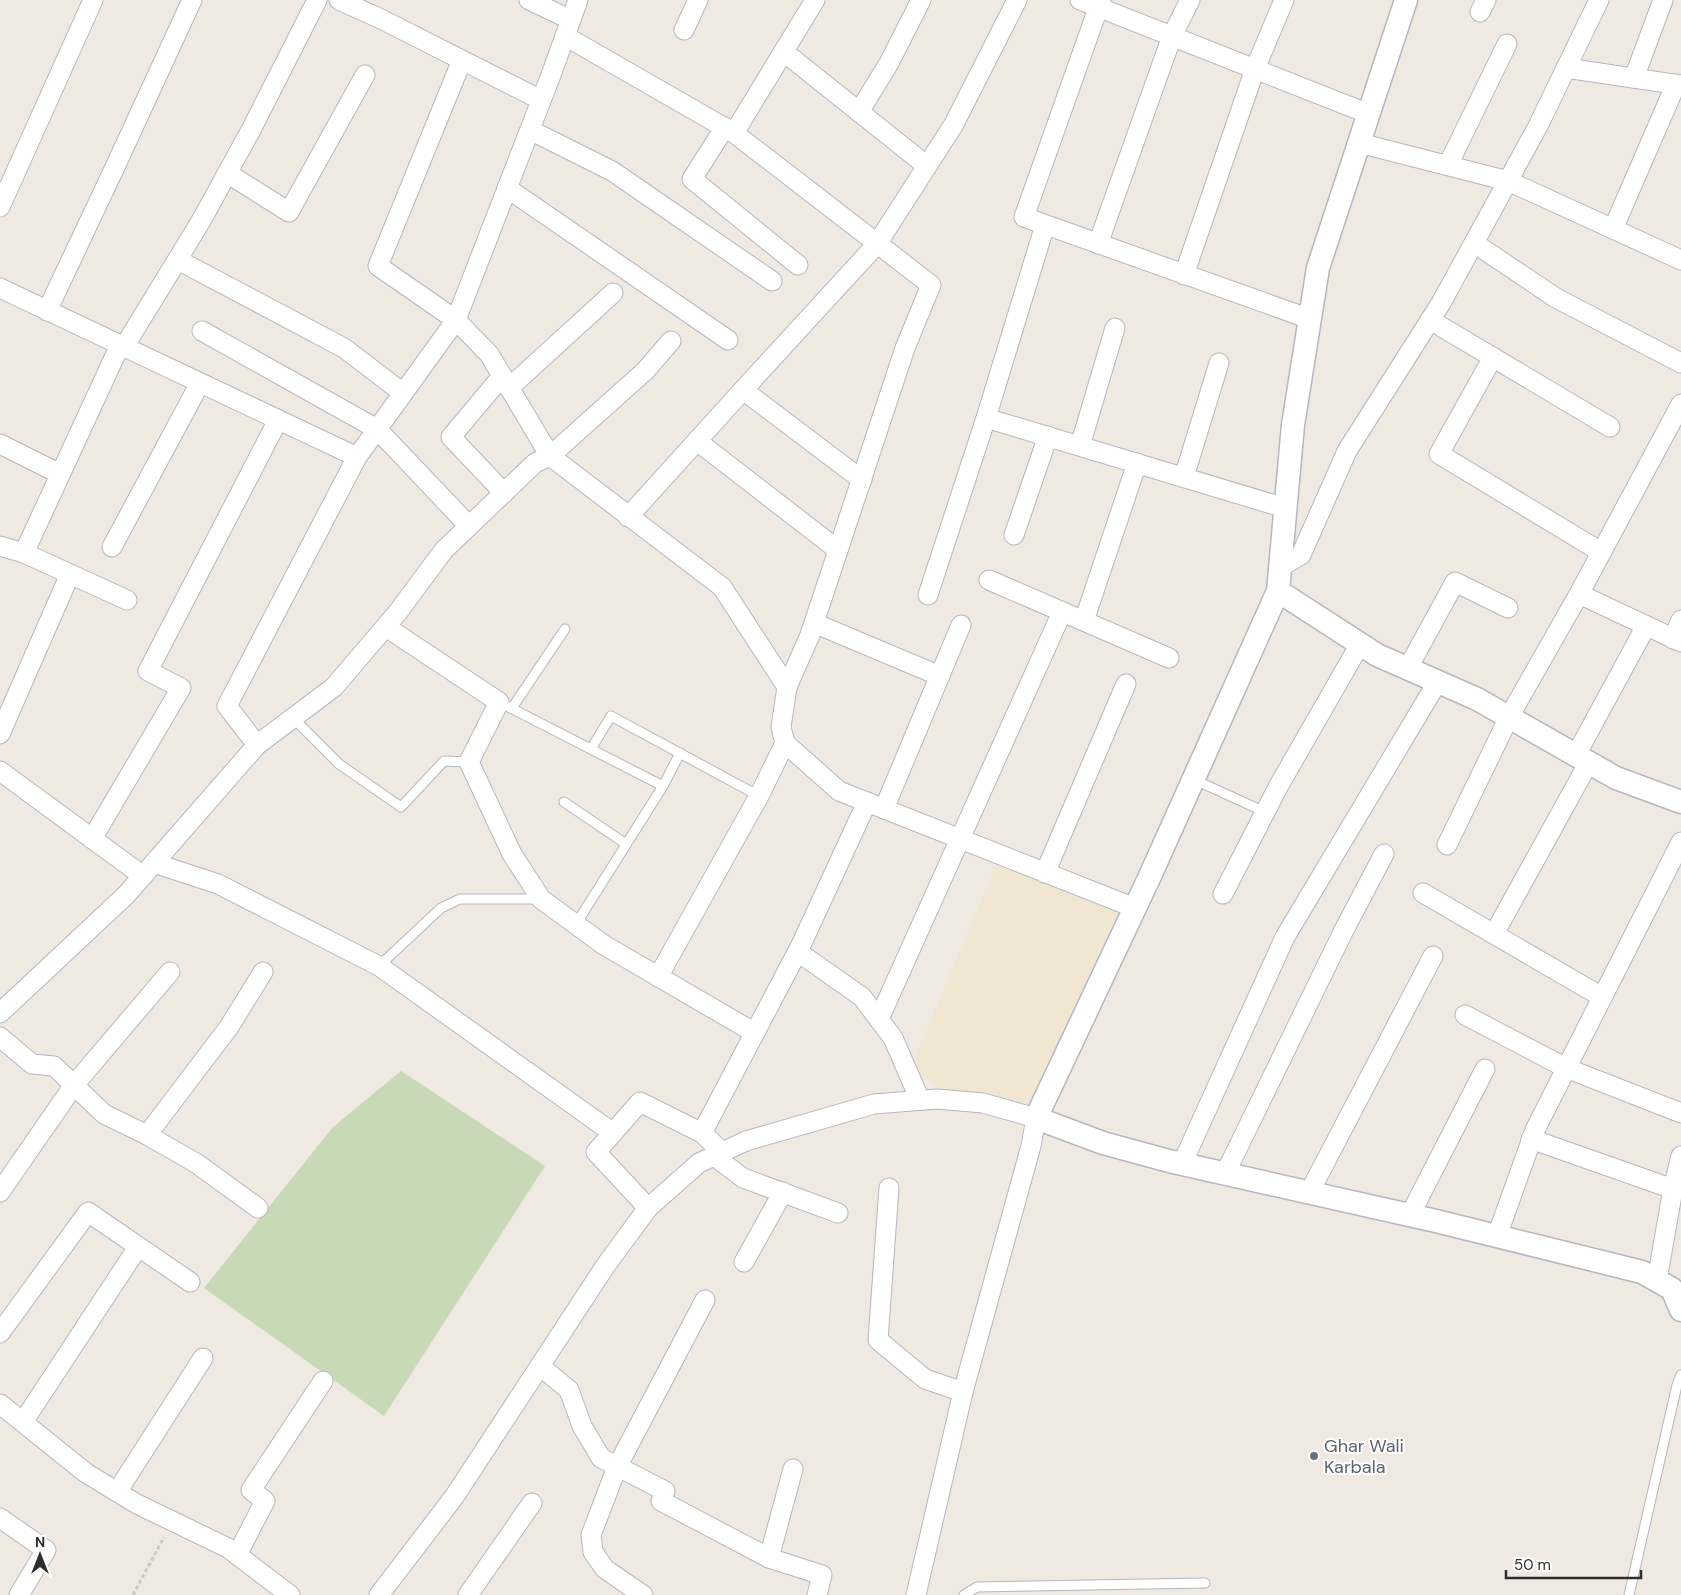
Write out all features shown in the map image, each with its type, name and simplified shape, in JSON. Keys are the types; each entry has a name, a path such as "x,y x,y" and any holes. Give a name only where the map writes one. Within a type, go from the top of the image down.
{"street":[{"path":"0,207 93,0"},
{"path":"47,311 192,0"},
{"path":"24,553 122,346 201,221 317,0"},
{"path":"529,0 568,28 730,130 931,285 905,348 814,623 787,688 781,727 785,743 839,791 1135,908"},
{"path":"257,745 227,706 356,456 456,320 578,0"},
{"path":"684,30 698,0"},
{"path":"798,265 692,179 730,130 784,52 816,0"},
{"path":"858,112 889,63 921,0"},
{"path":"628,517 877,244 954,124 1017,0"},
{"path":"1080,0 1099,4 1172,36 1368,114"},
{"path":"1098,244 1172,36 1190,0"},
{"path":"1184,275 1255,69 1284,0"},
{"path":"916,1595 963,1392 1031,1146 1036,1118 1135,908 1278,591 1293,425 1318,268 1406,0"},
{"path":"1280,567 1301,555 1347,451 1430,320 1474,243 1508,181 1600,0"},
{"path":"1634,78 1664,0"},
{"path":"350,2 541,100"},
{"path":"1099,4 1024,217 1310,320"},
{"path":"1448,165 1508,44"},
{"path":"784,52 927,166"},
{"path":"462,60 378,266 456,320 489,354 550,456 722,587 787,688"},
{"path":"1566,68 1678,84 1613,229"},
{"path":"227,173 289,212 365,75"},
{"path":"530,130 612,170 772,282"},
{"path":"1359,143 1508,181 1681,260"},
{"path":"507,188 728,340"},
{"path":"928,595 1046,225"},
{"path":"1474,243 1556,298 1681,363"},
{"path":"178,260 344,348 403,393"},
{"path":"0,288 356,456"},
{"path":"504,493 451,437 506,382 613,293"},
{"path":"1430,320 1610,427"},
{"path":"1080,446 1115,328"},
{"path":"202,331 377,429 469,526"},
{"path":"0,1013 126,895 257,745 334,687 386,627 444,550 535,463 550,456 645,371 671,341"},
{"path":"1493,358 1439,454 1601,552"},
{"path":"1184,478 1219,363"},
{"path":"112,548 200,383"},
{"path":"743,390 862,480"},
{"path":"1447,845 1509,716 1579,594 1681,404"},
{"path":"986,418 1285,508"},
{"path":"92,839 181,688 148,671 278,420"},
{"path":"1014,535 1048,436"},
{"path":"697,441 838,550"},
{"path":"0,444 60,474"},
{"path":"1084,621 1137,463"},
{"path":"0,546 24,553 127,600"},
{"path":"0,734 70,574"},
{"path":"989,580 1170,658"},
{"path":"1408,668 1455,582 1508,608"},
{"path":"1278,591 1377,655 1478,699 1616,778 1681,802"},
{"path":"1579,594 1677,641 1681,620"},
{"path":"879,1019 1062,612"},
{"path":"814,623 940,676"},
{"path":"702,1133 875,805 940,676 961,625"},
{"path":"1494,934 1583,758 1646,626"},
{"path":"386,627 505,705 469,762 512,854 541,899 604,945 755,1033"},
{"path":"1223,894 1283,778 1360,644"},
{"path":"1182,1164 1285,937 1438,681"},
{"path":"1046,873 1126,684"},
{"path":"658,976 759,796 785,743"},
{"path":"0,771 92,839 149,870 218,884 379,966 613,1133"},
{"path":"1497,1236 1531,1139 1681,842"},
{"path":"1225,1174 1344,930 1384,854"},
{"path":"1423,893 1602,997"},
{"path":"798,952 862,996 893,1038 920,1100"},
{"path":"1310,1192 1433,956"},
{"path":"0,1192 74,1085 170,972"},
{"path":"147,1135 228,1027 263,972"},
{"path":"1465,1015 1566,1068 1681,1113"},
{"path":"0,1037 32,1064 54,1066 104,1114 147,1135 196,1163 258,1208"},
{"path":"1410,1215 1486,1069"},
{"path":"379,1595 454,1497 606,1265 648,1208 699,1163 746,1141 874,1104 937,1099 983,1103 1036,1118 1103,1143 1182,1164 1410,1215 1642,1272 1672,1289 1681,1310"},
{"path":"648,1208 596,1152 640,1102 702,1133 718,1154 743,1178 838,1213"},
{"path":"1531,1139 1673,1189"},
{"path":"1657,1280 1675,1213 1673,1189 1681,1156"},
{"path":"889,1188 878,1340 925,1379 963,1392"},
{"path":"744,1262 783,1192"},
{"path":"0,1333 88,1212 190,1282"},
{"path":"23,1422 138,1247"},
{"path":"643,1595 605,1569 593,1552 591,1535 617,1467 705,1300"},
{"path":"117,1492 202,1358"},
{"path":"540,1366 569,1390 582,1426 601,1458 665,1491 660,1501 769,1558 822,1575 817,1595"},
{"path":"237,1554 265,1501 251,1490 323,1381"},
{"path":"0,1404 86,1474 137,1504 228,1548 290,1595"},
{"path":"769,1558 793,1469"},
{"path":"468,1595 532,1503"},
{"path":"0,1518 46,1550 19,1595"}],"lane":[{"path":"565,629 505,705 663,786"},
{"path":"591,749 611,716 759,796"},
{"path":"293,718 339,764 401,807 444,761 469,762"},
{"path":"576,924 663,786 680,753"},
{"path":"1193,779 1265,812"},
{"path":"564,802 626,844"},
{"path":"379,966 441,908 460,899 541,899"},
{"path":"1628,1595 1677,1385 1681,1375"},
{"path":"964,1595 977,1586 1205,1583"}],"path":[{"path":"133,1595 172,1521"}],"shaded area":[{"path":"998,861 1122,912 1035,1095 1020,1103 939,1090 912,1065"}],"green space":[{"path":"401,1071 545,1166 384,1416 204,1288 333,1127"}],"place":[{"name":"Ghar Wali Karbala","path":"1314,1456"}]}
